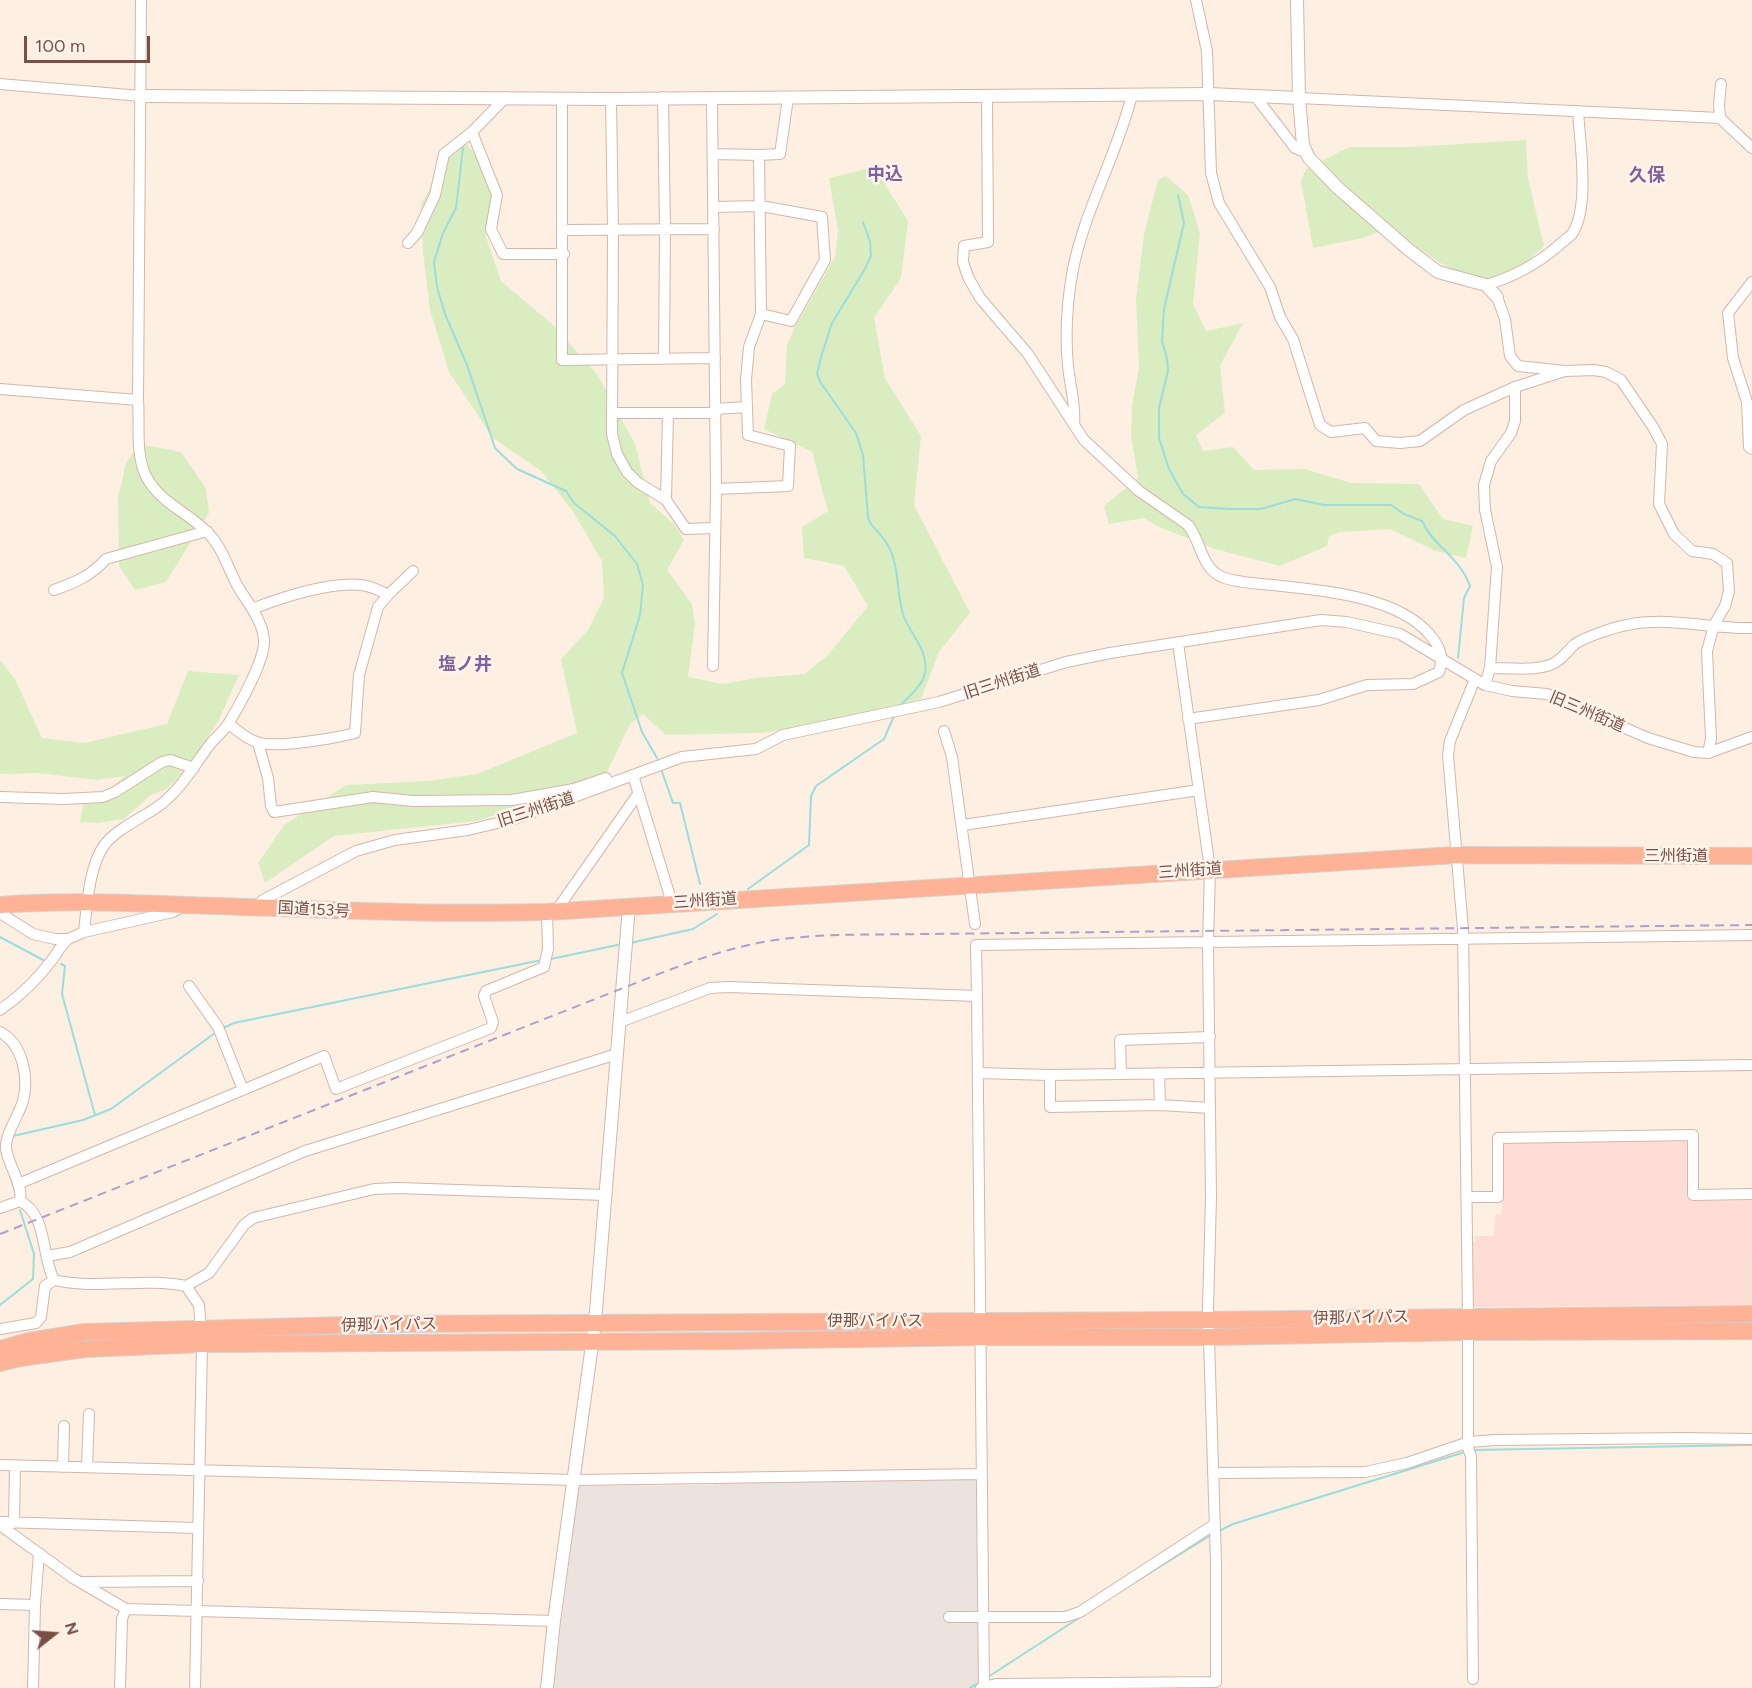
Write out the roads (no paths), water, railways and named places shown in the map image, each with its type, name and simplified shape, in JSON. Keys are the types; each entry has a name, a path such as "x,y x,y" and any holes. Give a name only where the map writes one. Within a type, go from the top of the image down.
{"highway":[{"name":"三州街道","path":"629,906 1456,855 1752,856"},
{"name":"国道153号","path":"0,905 35,902 88,902 471,914 629,906"},
{"name":"伊那バイパス","path":"0,1363 85,1349 202,1337 384,1324 595,1323 981,1329 1210,1337 1468,1324 1752,1314"},
{"name":"伊那バイパス","path":"0,1349 29,1341 85,1332 202,1337 593,1342 1209,1320 1752,1331"}],"street":[{"path":"84,932 96,863 106,844 177,790 214,740 229,724 261,658 264,642 261,627 232,576 225,556 207,531 165,500 146,477 140,455 138,400 141,0"},
{"path":"1196,0 1207,51 1211,173 1220,203 1270,287 1280,317 1293,339 1320,425 1331,432 1365,428 1376,441 1388,443 1420,441 1464,410 1515,387 1565,371"},
{"path":"1297,0 1299,98 1303,145 1307,153 1338,188 1409,250 1438,272 1486,285 1507,279 1542,260 1572,234 1582,195 1578,111"},
{"path":"0,84 141,96 611,99 1209,94 1720,118 1752,148"},
{"path":"1720,118 1721,84"},
{"path":"1074,425 1075,410 1067,352 1067,314 1073,270 1082,233 1126,118 1132,95"},
{"path":"1255,96 1295,148 1307,153"},
{"path":"408,243 417,233 435,195 444,154 472,132 506,97"},
{"path":"663,97 664,358"},
{"path":"987,97 988,242 964,246 963,261 968,277 980,298 1028,354 1084,440 1139,491 1188,525 1193,531 1207,564 1214,573 1237,581 1322,592 1363,599 1391,607 1413,619 1428,632 1439,647 1443,660 1439,672 1413,684 1367,685 1319,700 1188,719"},
{"path":"712,98 716,411 712,666"},
{"path":"714,154 780,154 788,98"},
{"path":"562,99 564,230 562,360 715,358"},
{"path":"611,99 614,359 612,434 617,454 627,472 637,482 666,500 686,529 714,528"},
{"path":"472,132 497,195 491,229 503,254 564,254"},
{"path":"716,489 788,486 790,446 748,435 746,380 749,347 761,314 759,155"},
{"path":"714,207 761,206 822,217 825,260 791,321 761,314"},
{"path":"564,230 714,229"},
{"path":"1752,282 1728,313 1733,358 1748,402 1747,430 1749,447 1752,449"},
{"path":"1486,285 1497,297 1505,319 1510,356 1518,366 1565,371 1594,370 1606,372 1621,380 1662,444 1659,504 1674,534 1692,551 1713,554 1727,563 1729,591 1725,606 1714,625 1707,651 1711,739 1708,753"},
{"path":"1473,1679 1463,939 1448,755 1450,741 1480,682 1490,668 1497,567 1485,510 1484,485 1491,461 1511,434 1515,421 1515,387"},
{"path":"0,389 138,400"},
{"path":"612,412 668,413 747,407"},
{"path":"666,500 668,413"},
{"path":"54,590 78,582 98,569 106,559 207,531"},
{"path":"229,724 258,743 326,739 355,733 359,675 378,607 388,594 413,571"},
{"path":"252,609 278,599 334,586 372,587 388,594"},
{"name":"旧三州街道","path":"255,907 263,900 356,851 395,840 468,830 514,819 682,757 756,749 783,735 939,702 1066,662 1321,620 1347,622 1400,634 1480,682 1504,690 1547,694 1648,738 1694,752 1708,753"},
{"path":"1490,668 1539,668 1553,664 1577,643 1627,625 1671,621 1714,625 1725,629 1752,628"},
{"path":"1178,643 1210,869 1208,943 1209,1320 1215,1525 1216,1682 984,1684 976,945 1208,943 1752,935"},
{"path":"944,731 952,757 963,825 975,924"},
{"path":"1708,753 1752,737"},
{"path":"258,743 268,778 271,806 274,812 373,797 413,801 512,800 574,789 619,774 633,775 672,903"},
{"path":"0,797 93,799 115,792 162,762 170,760 194,768"},
{"path":"963,825 1199,790"},
{"path":"18,1184 324,1056 336,1089 491,1028 493,1022 484,996 486,991 540,970 547,959 551,911 638,794"},
{"path":"0,1010 20,996 68,939 84,932 173,912 185,905"},
{"path":"547,1688 595,1323 629,906"},
{"path":"0,913 33,934 55,939 68,939"},
{"path":"189,986 219,1030 243,1090"},
{"path":"620,1022 710,988 977,996"},
{"path":"0,1032 15,1043 25,1076 23,1100 5,1145 18,1184 20,1201"},
{"path":"1121,1073 1120,1040 1210,1037"},
{"path":"47,1256 70,1252 305,1151 617,1053"},
{"path":"978,1073 1159,1073 1752,1065"},
{"path":"1159,1073 1160,1105"},
{"path":"1050,1074 1050,1107 1160,1105 1210,1108"},
{"path":"1467,1197 1498,1197 1498,1138 1693,1135 1693,1195 1752,1194"},
{"path":"0,1329 36,1323 41,1317 45,1286 54,1280 109,1284 167,1282 186,1286 209,1273 244,1225 253,1218 374,1189 605,1195"},
{"path":"20,1201 33,1211 42,1234 48,1270 54,1280"},
{"path":"0,1208 20,1201"},
{"path":"186,1286 199,1305 202,1337 195,1688"},
{"path":"87,1467 89,1414"},
{"path":"63,1467 64,1426"},
{"path":"1213,1473 1365,1472 1469,1449 1496,1440 1752,1439"},
{"path":"0,1465 575,1480 982,1474"},
{"path":"14,1523 15,1466"},
{"path":"0,1523 197,1528"},
{"path":"0,1523 81,1582 126,1609 554,1621"},
{"path":"949,1617 1065,1617 1080,1612 1215,1525"},
{"path":"33,1688 39,1552"},
{"path":"81,1582 198,1581"},
{"path":"0,1604 35,1605"},
{"path":"120,1688 122,1619 126,1609"}],"waterway":[{"path":"463,148 456,208 443,233 434,262 437,287 445,314 467,365 495,448 517,469 566,491 574,503 615,536 637,564 643,585 640,615 622,673 642,732 657,758"},
{"path":"1178,195 1184,223 1164,309 1162,341 1168,371 1159,408 1159,438 1169,469 1183,494 1199,507 1230,509 1261,509 1295,499 1324,505 1391,505 1404,514 1422,521 1433,538 1460,567 1470,586 1464,598 1458,658"},
{"path":"863,222 870,241 871,256 832,323 817,374 856,433 863,455 868,518 891,552 904,617 919,643 926,665 922,682 900,706"},
{"path":"748,889 809,845 811,796 816,786 884,739 894,716"},
{"path":"661,769 673,803 680,803 700,884"},
{"path":"630,943 693,929 717,914"},
{"path":"0,937 45,961"},
{"path":"551,959 622,944"},
{"path":"223,1028 234,1023 542,960"},
{"path":"61,964 65,966 62,994 95,1115"},
{"path":"13,1136 83,1120 111,1109 215,1033"},
{"path":"10,1175 15,1192"},
{"path":"0,1305 33,1279 34,1254 20,1210"},
{"path":"1473,1450 1752,1445"},
{"path":"1219,1531 1233,1524 1465,1452"},
{"path":"1132,1584 1211,1535"},
{"path":"988,1677 1079,1618"},
{"path":"970,1688 981,1682"}],"railway":[{"path":"0,1234 656,975 715,954 760,943 813,936 851,935 1752,925"}],"district":[{"name":"中込","path":"885,175"},
{"name":"久保","path":"1647,176"},
{"name":"塩ノ井","path":"465,665"}]}
